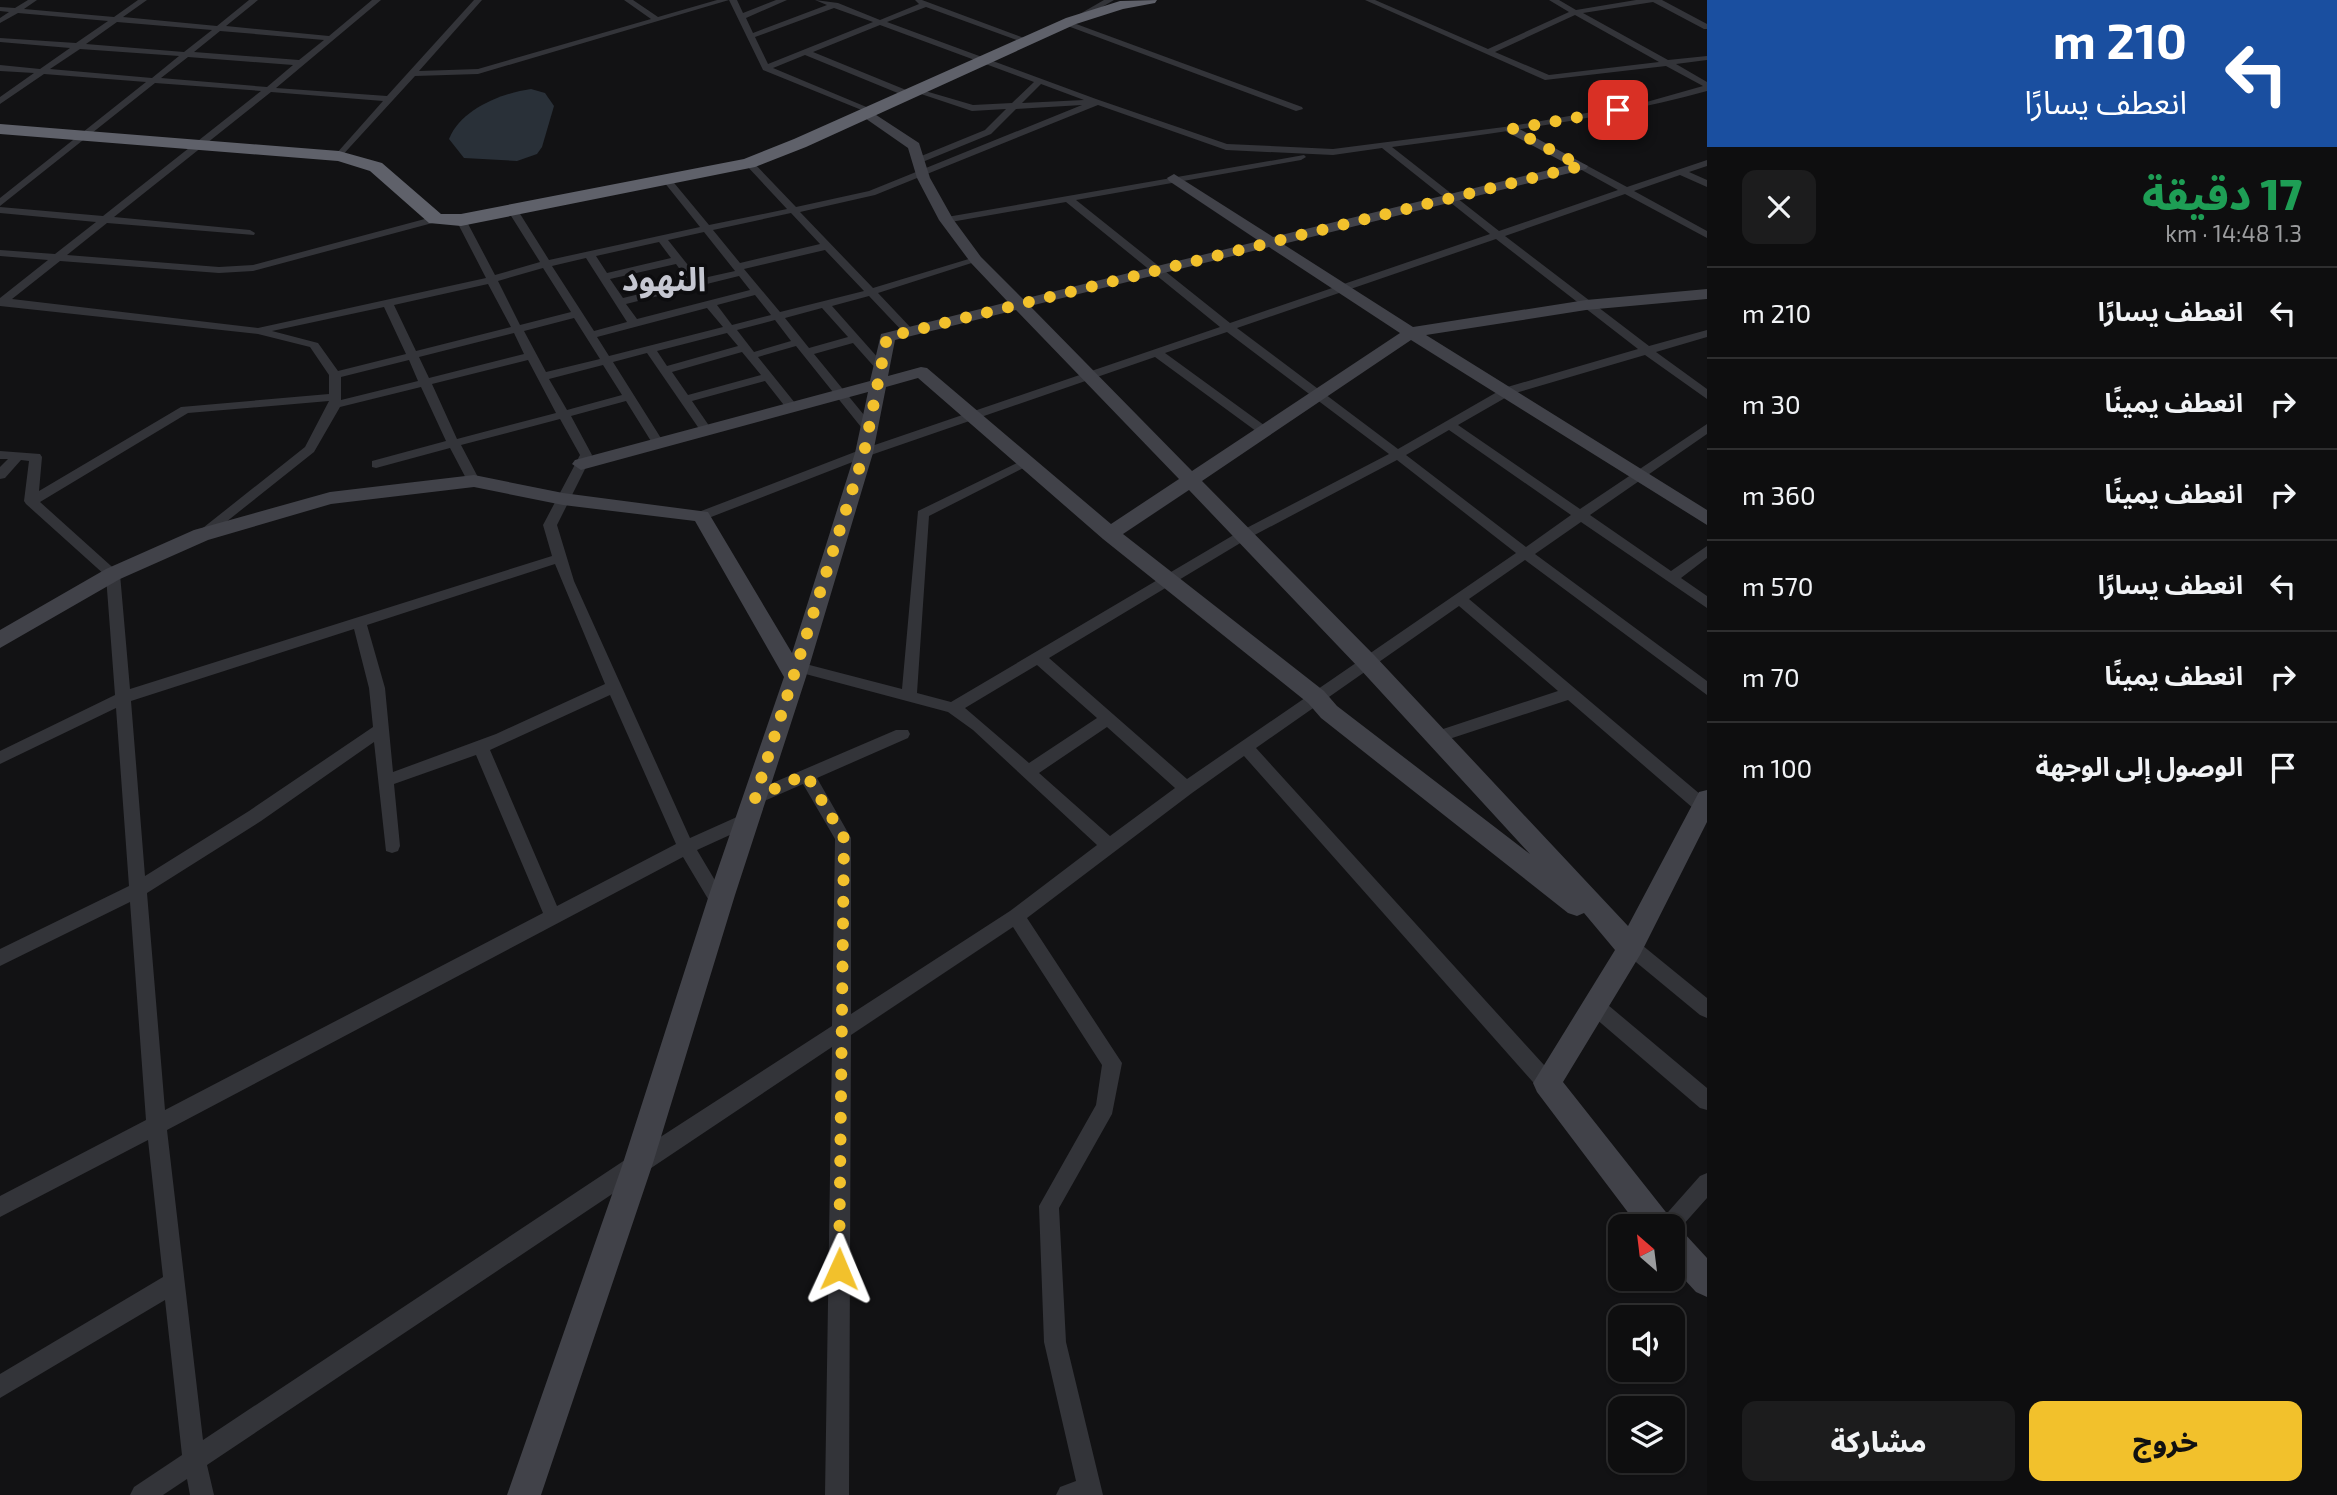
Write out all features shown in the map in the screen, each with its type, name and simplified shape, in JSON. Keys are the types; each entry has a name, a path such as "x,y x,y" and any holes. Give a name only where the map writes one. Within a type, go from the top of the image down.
{"highway":[{"path":"0,129 339,156 376,167 436,219 461,220 749,163 800,144 1070,22 1120,5 1150,0"}],"street":[{"path":"0,21 33,0"},
{"path":"0,101 144,0"},
{"path":"0,202 254,0"},
{"path":"1,302 377,0"},
{"path":"339,156 478,0"},
{"path":"628,0 656,19"},
{"path":"411,74 478,71 725,0"},
{"path":"733,0 766,68 869,112 914,146 918,167 945,220 976,260 1367,662 1631,947"},
{"path":"741,17 783,0"},
{"path":"819,0 1226,147 1333,152"},
{"path":"751,36 847,0"},
{"path":"915,0 1028,41"},
{"path":"1070,22 1110,0"},
{"path":"1369,0 1548,78 1707,58"},
{"path":"1553,0 1667,63 1704,88 1707,95"},
{"path":"1488,52 1575,12 1653,0 1707,27"},
{"path":"766,68 926,4"},
{"path":"0,9 330,38"},
{"path":"1070,22 1299,108"},
{"path":"0,40 301,63"},
{"path":"805,52 913,92 972,108 1098,102"},
{"path":"0,68 387,99"},
{"path":"258,331 872,192 988,132 1040,80"},
{"path":"945,220 1333,152 1512,129 1644,105 1704,88"},
{"path":"918,167 1098,102"},
{"path":"1512,129 1707,235"},
{"path":"1385,146 1586,305 1707,395"},
{"path":"749,163 908,331"},
{"path":"0,640 113,573 201,535 330,498 474,481 563,499 701,516 864,453 1707,163"},
{"path":"524,1495 638,1163 797,672 864,453 887,337 1581,166"},
{"path":"1680,172 1707,184"},
{"path":"1174,178 1343,290 1508,391 1707,519"},
{"path":"667,180 869,429"},
{"path":"1069,199 1229,328 1320,394 1525,553 1707,689"},
{"path":"0,210 250,233"},
{"path":"513,211 658,443"},
{"path":"0,253 219,270 253,268 436,219"},
{"path":"461,220 542,377 586,455 550,526 559,558 567,582 687,848 720,904"},
{"path":"661,238 696,283"},
{"path":"620,302 828,246"},
{"path":"589,254 634,324"},
{"path":"604,277 678,260"},
{"path":"542,377 872,292 976,260"},
{"path":"591,335 757,291"},
{"path":"1110,534 1412,332 1586,305 1707,294"},
{"path":"1,302 258,331 314,345 335,374 335,401 310,449 201,535"},
{"path":"387,302 415,355 424,383 451,442 474,481"},
{"path":"710,304 791,406"},
{"path":"824,304 855,339 880,375"},
{"path":"335,374 576,314"},
{"path":"953,708 1242,536 1398,454 1508,391 1707,333"},
{"path":"665,370 748,352 855,339"},
{"path":"650,349 706,430"},
{"path":"1157,353 1264,430"},
{"path":"31,501 185,410 335,401 424,383 531,356"},
{"path":"582,464 840,393 880,375 921,372 1110,534 1317,697 1329,712 1707,1009"},
{"path":"685,399 768,377"},
{"path":"376,464 629,397"},
{"path":"1450,425 1707,603"},
{"path":"142,1495 638,1163 1016,916 1186,788 1707,428"},
{"path":"0,475 9,455 36,457 31,501"},
{"path":"909,695 923,514 1027,463"},
{"path":"31,501 113,573 156,1123 194,1460 202,1495"},
{"path":"701,516 797,672 909,695 953,708 978,726 1109,846"},
{"path":"1672,578 1707,551"},
{"path":"0,758 124,697 559,558"},
{"path":"1460,599 1706,805 1631,947 1547,1083"},
{"path":"359,622 377,688 392,846"},
{"path":"1038,657 1186,788"},
{"path":"385,781 481,748 614,686"},
{"path":"1437,737 1570,693"},
{"path":"1028,772 1108,719"},
{"path":"0,958 137,890 255,816 382,729"},
{"path":"755,798 902,734"},
{"path":"1245,747 1547,1083 1648,1214"},
{"path":"481,748 553,917"},
{"path":"806,774 844,838 837,1495"},
{"path":"0,1207 553,917 748,819"},
{"path":"1016,916 1112,1063 1105,1107 1049,1206 1055,1342 1083,1494"},
{"path":"1595,1006 1707,1101"},
{"path":"1680,1214 1707,1183"},
{"path":"1685,1257 1707,1281"},
{"path":"0,1387 174,1282"}],"shaded area":[{"path":"531,89 545,93 554,106 542,147 537,154 517,161 464,158 449,139 463,119 495,99"}],"district":[{"name":"النهود","path":"664,278"}],"route":[{"path":"839,1269 844,838 806,774 755,798 864,453 887,337 1581,166 1512,129 1618,110"}]}
